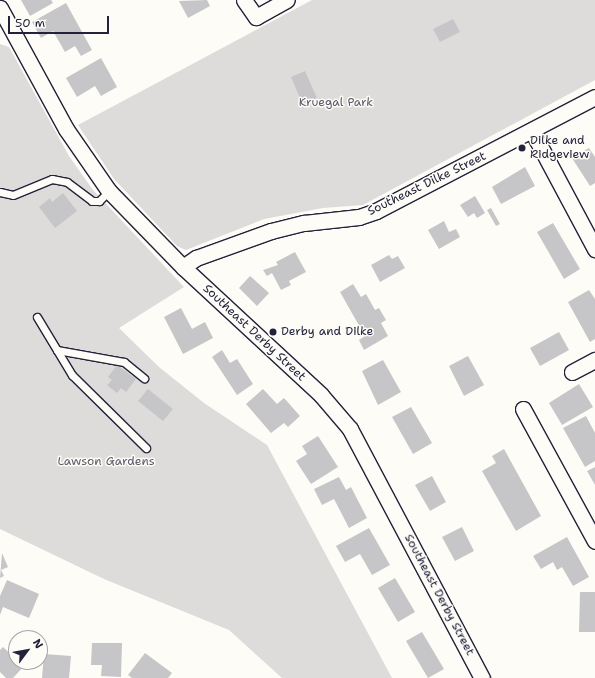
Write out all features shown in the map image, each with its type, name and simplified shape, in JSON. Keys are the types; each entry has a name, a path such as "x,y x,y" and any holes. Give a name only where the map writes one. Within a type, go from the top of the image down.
{"street":[{"path":"244,0 256,17 287,0"},
{"name":"Southeast Derby Street","path":"0,8 66,129 110,191 183,267 321,395 350,429 482,678"},
{"name":"Southeast Dilke Street","path":"183,267 196,258 271,231 304,223 359,217 376,211 595,97"},
{"path":"532,131 595,249"},
{"path":"572,372 595,360"},
{"path":"523,409 595,541"}],"lane":[{"path":"0,192 13,194 52,179 67,182 92,201 99,201 110,191"},
{"path":"37,316 72,375 89,394 146,448"},
{"path":"57,350 124,362 144,378"}],"green space":[{"name":"Kruegal Park","path":"312,0 595,0 595,80 363,205 323,208 264,219 186,250 177,246 114,179 78,125"},
{"name":"Lawson Gardens","path":"0,44 9,47 69,156 93,190 184,287 119,328 159,367 204,403 267,445 392,678 282,678 229,630 104,579 0,529"}],"building":[{"path":"21,0 51,0 53,3 30,16"},
{"path":"207,0 210,6 188,18 179,1"},
{"path":"66,3 92,50 81,56 75,46 65,52 53,31 41,38 32,22"},
{"path":"453,19 460,32 440,42 433,29"},
{"path":"101,58 117,87 101,96 95,86 77,97 66,78"},
{"path":"305,71 317,98 303,105 291,77"},
{"path":"589,148 595,157 595,183 590,186 572,158"},
{"path":"525,167 535,186 501,204 492,187"},
{"path":"63,193 77,211 55,228 39,207 50,198 52,202"},
{"path":"475,196 485,213 477,218 474,213 468,217 460,205"},
{"path":"491,208 500,224 496,226 487,210"},
{"path":"444,221 449,232 456,229 460,237 439,249 428,230"},
{"path":"553,223 580,269 564,279 537,232"},
{"path":"295,252 306,272 289,281 291,285 281,290 272,273 267,276 263,270 278,265 276,262"},
{"path":"389,255 392,259 398,256 405,268 380,282 371,265"},
{"path":"250,276 269,293 257,306 239,288"},
{"path":"353,284 361,297 366,294 375,310 379,308 386,320 381,323 388,336 364,350 359,340 365,336 340,292"},
{"path":"589,290 595,299 595,339 590,342 568,302"},
{"path":"181,308 192,329 205,322 213,338 183,354 164,317"},
{"path":"559,332 569,350 540,366 530,348"},
{"path":"222,350 230,363 237,359 253,384 237,395 212,357"},
{"path":"468,356 484,385 464,396 449,366"},
{"path":"383,360 401,392 378,405 362,371"},
{"path":"117,365 136,379 126,392 121,388 117,393 107,385 112,380 108,377"},
{"path":"579,384 593,407 562,425 549,403"},
{"path":"148,389 173,409 163,421 138,401"},
{"path":"263,389 277,404 284,398 300,416 288,427 284,423 271,433 246,404"},
{"path":"411,407 432,443 413,454 392,417"},
{"path":"586,416 595,433 595,461 585,467 563,428"},
{"path":"318,436 338,467 311,484 296,461 307,454 302,446"},
{"path":"504,449 541,516 516,531 482,471 496,463 492,456"},
{"path":"595,467 595,485 587,471"},
{"path":"432,476 446,502 430,511 415,485"},
{"path":"339,477 346,490 351,487 367,518 349,528 334,499 322,505 314,489"},
{"path":"462,527 474,551 455,561 442,537"},
{"path":"369,528 390,565 372,575 360,554 345,562 336,546"},
{"path":"567,537 589,577 573,586 562,567 557,570 553,562 541,569 533,556"},
{"path":"2,553 8,567 1,570 4,576 0,578"},
{"path":"395,578 415,612 398,622 378,588"},
{"path":"7,580 39,594 29,618 3,607 0,615 0,596"},
{"path":"580,592 595,592 595,632 579,632"},
{"path":"422,632 444,669 428,678 406,641"},
{"path":"92,643 122,643 121,677 101,676 102,665 91,665"},
{"path":"3,647 8,652 8,670 20,670 13,678 6,678 0,672 0,650"},
{"path":"145,653 172,673 168,678 132,678 128,675"},
{"path":"48,654 71,656 69,678 42,678 43,670 48,670"}],"place":[{"name":"Dilke and Ridgeview","path":"522,148"},
{"name":"Derby and Dilke","path":"273,332"}]}
